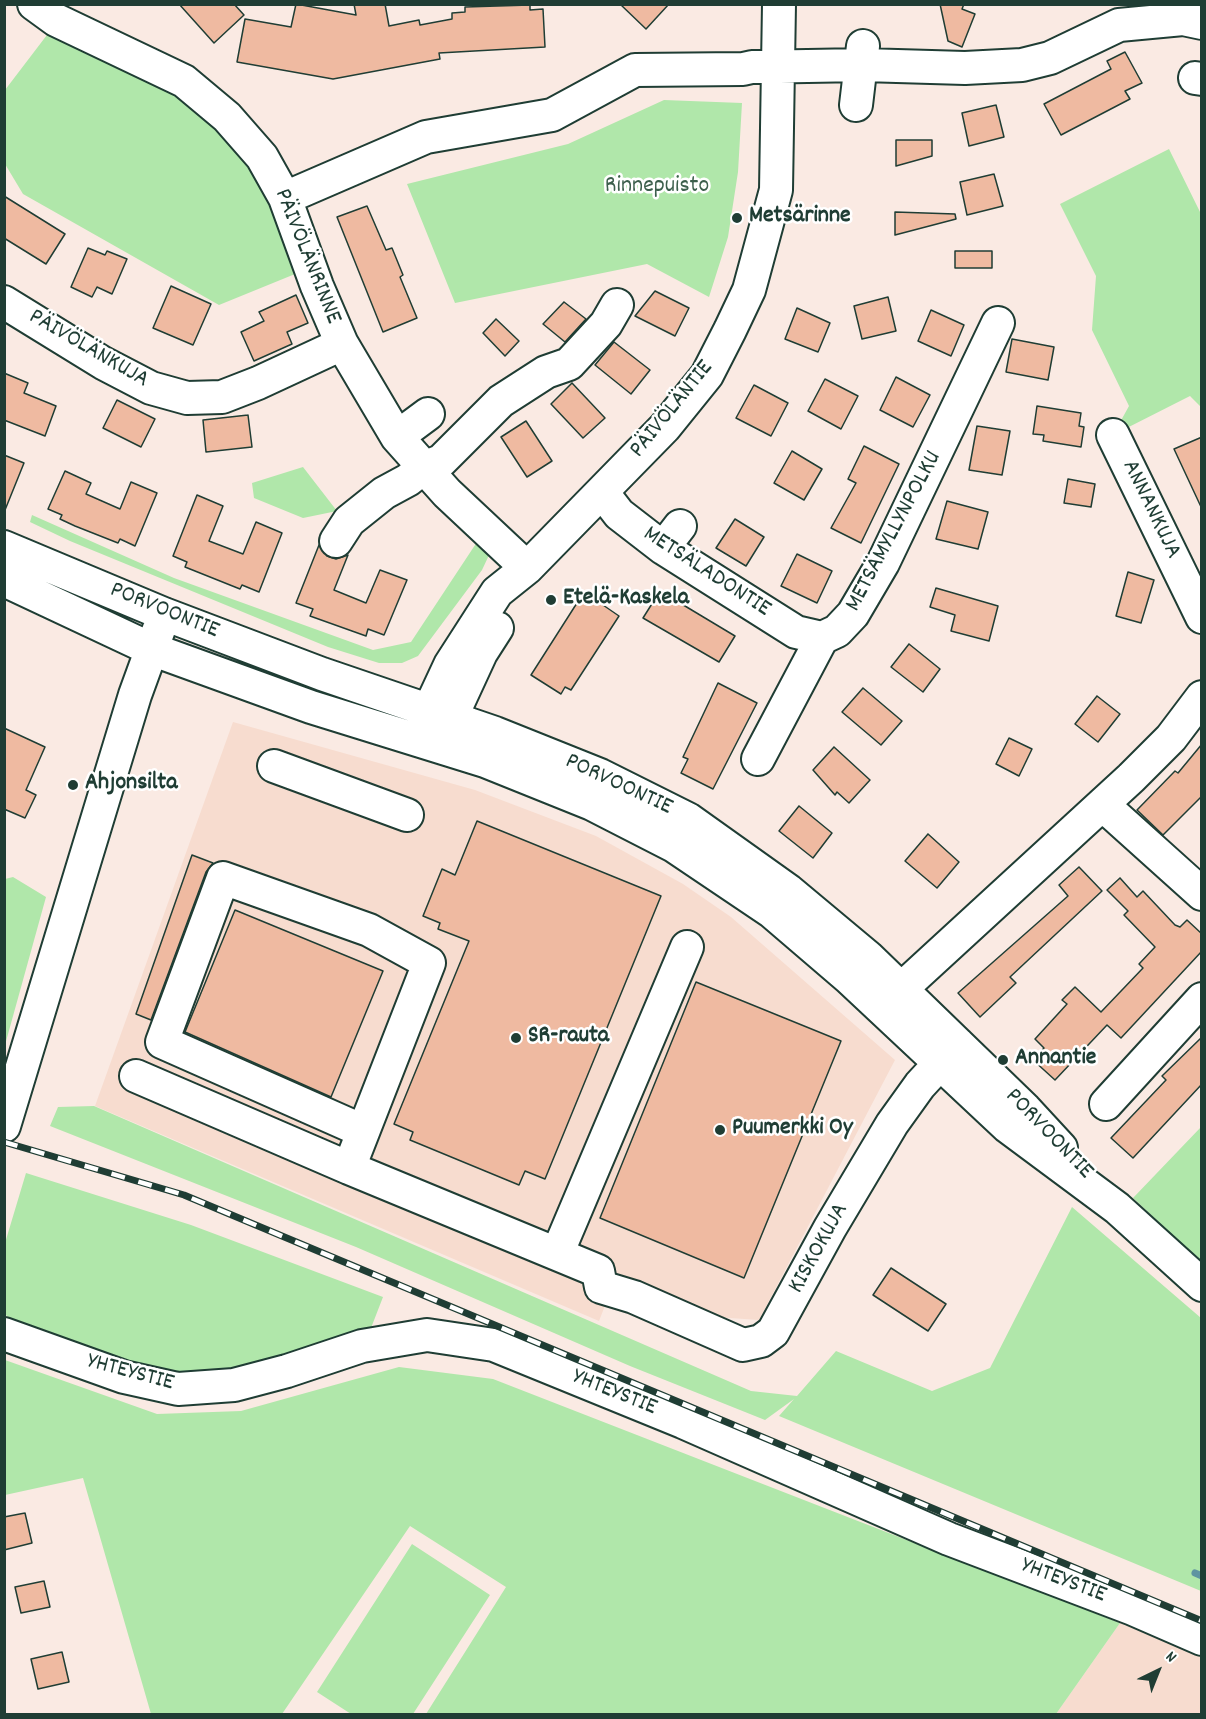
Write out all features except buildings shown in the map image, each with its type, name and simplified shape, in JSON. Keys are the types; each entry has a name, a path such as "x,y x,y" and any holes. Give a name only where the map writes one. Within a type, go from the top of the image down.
{"street":[{"name":"PÄIVÖLÄNRINNE","path":"34,4 56,20 184,81 227,117 262,157 285,198 317,286 342,344 397,437 423,468 526,568"},
{"name":"PÄIVÖLÄNTIE","path":"429,745 440,714 513,603 526,568 665,427 707,375 749,290 776,190 778,116 776,66 779,4"},
{"path":"285,198 426,137 552,115 635,70 743,69 863,55 965,68 1022,65 1050,57 1119,25 1183,19 1202,23"},
{"path":"856,105 857,81 863,55"},
{"name":"PÄIVÖLÄNKUJA","path":"4,302 103,363 151,388 187,398 222,397 258,384 342,344"},
{"path":"336,541 349,521 384,493 408,480 423,468 441,461 501,401 546,372 569,364 606,324 617,304"},
{"name":"METSÄMYLLYNPOLKU","path":"758,759 822,638 837,631 853,614 883,563 998,323"},
{"path":"397,437 428,414"},
{"name":"ANNANKUJA","path":"1113,435 1202,617"},
{"name":"METSÄLADONTIE","path":"602,492 619,514 671,537 796,632 822,638"},
{"name":"PORVOONTIE","path":"4,547 164,614 600,775 688,819 789,891 890,998 949,1054 1025,1109 1117,1208 1202,1285"},
{"name":"PORVOONTIE","path":"4,580 151,649 429,745 485,760 592,804 674,846 772,912 890,998"},
{"path":"4,1126 151,649 164,614"},
{"path":"890,998 1102,805 1171,738 1202,697"},
{"path":"274,766 407,815"},
{"path":"1102,805 1202,894"},
{"path":"349,1168 429,963 369,930 222,878 162,1042 363,1131"},
{"path":"136,1076 557,1254 687,947"},
{"path":"1106,1104 1202,999"},
{"name":"KISKOKUJA","path":"557,1254 598,1271 601,1287 634,1297 743,1345 761,1341 773,1332 780,1321 830,1228 892,1124 920,1085 949,1054"},
{"name":"YHTEYSTIE","path":"4,1334 124,1377 178,1389 234,1385 287,1371 362,1346 427,1335 494,1345 683,1422 949,1539 1133,1609 1202,1639"}],"shaded area":[{"name":"Puumerkki Oy","path":"233,722 475,790 596,836 683,884 731,917 895,1060 759,1320 715,1317 617,1275 599,1321 95,1106"},
{"path":"1120,1623 1201,1657 1201,1714 1056,1714"}],"green space":[{"path":"50,31 184,92 255,167 300,272 219,305 23,194 5,164 5,90"},
{"name":"Rinnepuisto","path":"664,100 742,103 738,172 728,237 709,297 647,264 455,303 407,184 568,144"},
{"path":"1169,149 1201,214 1201,407 1190,396 1113,435 1129,406 1092,330 1096,276 1060,204"},
{"path":"303,467 337,511 303,518 254,498 252,483"},
{"path":"32,515 174,578 373,650 411,642 479,539 490,553 482,570 418,656 402,663 379,663 328,647 70,541 30,522"},
{"path":"13,877 46,897 5,1045 5,879"},
{"path":"94,1106 751,1391 797,1396 836,1351 932,1391 990,1368 1072,1207 1201,1318 1201,1591 779,1416 794,1399 765,1420 630,1366 356,1247 50,1126 58,1107"},
{"path":"1201,1127 1201,1262 1133,1198"},
{"path":"26,1173 191,1225 383,1297 371,1328 234,1372 154,1373 15,1324 5,1314 5,1243"},
{"path":"5,1360 157,1414 241,1411 399,1367 493,1379 1120,1623 1056,1714 426,1714 506,1587 410,1526 282,1714 151,1714 83,1478 5,1495"},
{"path":"412,1544 490,1595 413,1714 351,1714 317,1692"}],"waterway":[{"path":"1195,1573 1202,1576"}],"railway":[{"path":"4,1142 184,1195 1202,1621"}],"place":[{"name":"Metsärinne","path":"737,218"},
{"name":"Etelä-Kaskela","path":"551,600"},
{"name":"Ahjonsilta","path":"73,785"},
{"name":"SR-rauta","path":"516,1038"},
{"name":"Annantie","path":"1003,1060"},
{"name":"Puumerkki Oy","path":"720,1130"}]}
